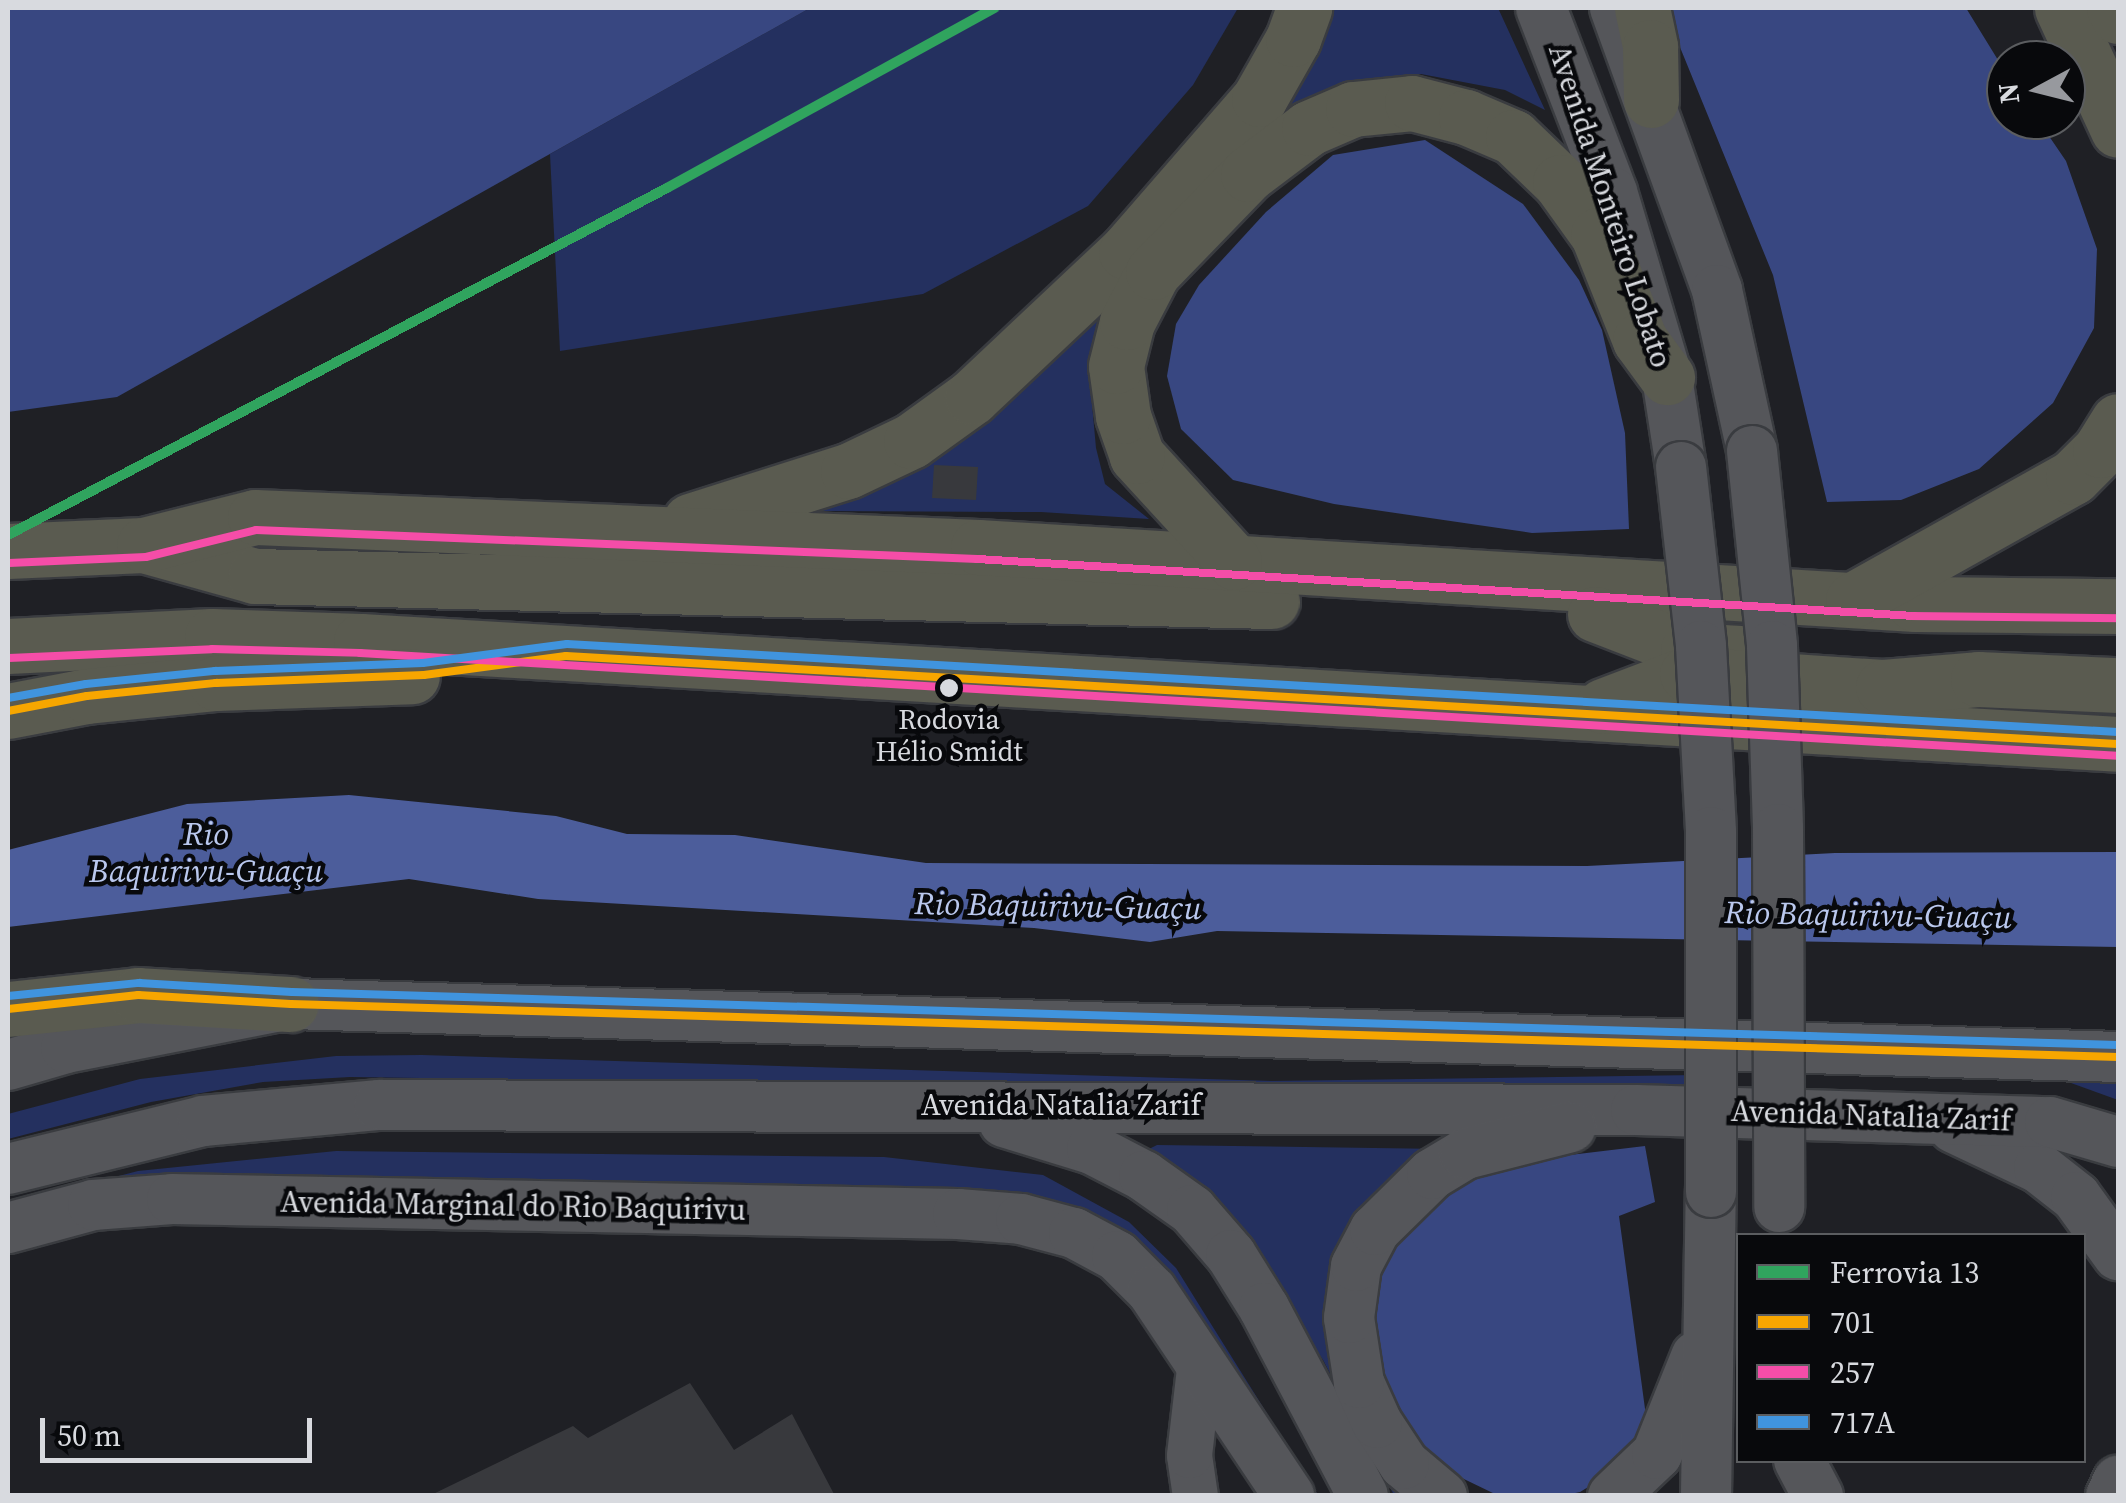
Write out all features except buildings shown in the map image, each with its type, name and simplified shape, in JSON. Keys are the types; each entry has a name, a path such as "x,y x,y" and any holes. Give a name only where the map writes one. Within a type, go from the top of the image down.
{"highway":[{"path":"653,533 848,471 911,441 972,397 1126,252 1247,114 1293,39 1304,8"},
{"path":"1642,8 1650,46 1651,100"},
{"path":"2052,8 2089,65"},
{"path":"2062,8 2118,130"},
{"path":"2114,8 2118,16"},
{"path":"1234,562 1137,456 1123,416 1116,366 1128,322 1154,272 1248,174 1309,128 1353,109 1412,103 1466,116 1512,137 1560,182 1598,235 1640,340 1667,377"},
{"path":"1854,600 2072,477 2100,450 2118,421"},
{"path":"8,551 144,546 255,517 1234,562 1854,600 2118,606"},
{"path":"144,546 255,576 1030,592 1595,614 2118,642"},
{"path":"1595,614 1688,650 1880,660 1978,679"},
{"path":"8,646 212,636 361,641 2118,744"},
{"path":"8,711 87,696 216,683 424,675 566,656"},
{"path":"1583,713 1687,674 1883,687 1978,679 2118,685"},
{"path":"8,1009 37,1002 138,995 291,1004"}],"main road":[{"name":"Avenida Monteiro Lobato","path":"1541,8 1612,192 1667,377 1681,467 1701,646 1711,832 1711,1310"},
{"path":"1615,8 1717,290 1752,450 1772,646 1778,810 1779,1221"},
{"path":"8,1065 66,1048 291,1004 2118,1057"},
{"path":"910,1104 1030,1126 1092,1149 1144,1176 1192,1210 1231,1255 1264,1308 1363,1496"},
{"name":"Avenida Natalia Zarif","path":"8,1170 203,1120 285,1110 379,1105 910,1104 1636,1110 2050,1122 2118,1142"},
{"path":"1442,1496 1404,1464 1358,1384 1349,1318 1356,1266 1375,1230 1400,1200 1465,1154 1636,1110"},
{"path":"1926,1117 2038,1168 2076,1197 2118,1255"},
{"name":"Avenida Marginal do Rio Baquirivu","path":"8,1228 93,1205 172,1199 958,1214 1022,1219 1074,1232 1117,1256 1152,1291 1289,1496"},
{"path":"1613,1496 1657,1454 1680,1406 1711,1310"},
{"path":"1706,1496 1711,1310"},
{"path":"1784,1463 1787,1496"},
{"path":"1801,1463 1818,1496"},
{"path":"2110,1496 2118,1481"}],"street":[{"path":"1195,1496 1190,1455 1200,1360"}],"shaded area":[{"path":"8,8 810,8 117,397 8,412"},
{"path":"810,8 1238,8 1193,85 1088,206 923,294 560,351 550,154"},
{"path":"1310,8 1498,8 1545,110 1505,90 1421,74 1361,81 1109,327 1090,382 1096,448 1105,484 1149,519 1041,512 822,511 920,458"},
{"path":"1664,8 1966,8 1986,40 1986,140 2052,140 2066,161 2097,249 2094,328 2053,403 1979,469 1901,500 1827,502 1773,275"},
{"path":"1425,140 1523,204 1579,280 1602,330 1625,433 1629,529 1532,533 1334,504 1233,480 1181,429 1167,376 1176,324 1199,285 1266,212 1333,155"},
{"path":"422,1055 1272,1081 1696,1075 1696,1096 350,1077 263,1082 151,1102 8,1139 8,1114 140,1079 336,1056"},
{"path":"2071,1083 2118,1083 2118,1100"},
{"path":"1157,1145 1444,1149 1412,1495 1394,1495 1323,1360 1289,1310 1147,1150"},
{"path":"1645,1146 1655,1202 1619,1216 1648,1431 1618,1469 1580,1492 1566,1495 1497,1495 1437,1466 1396,1415 1377,1359 1370,1310 1388,1241 1457,1179 1528,1160"},
{"path":"336,1151 884,1157 1043,1175 1129,1222 1176,1268 1318,1495 1284,1495 1082,1221 8,1205 138,1171"}],"water":[{"name":"Rio Baquirivu-Guaçu","path":"349,795 556,816 627,834 735,835 926,863 1587,866 1835,853 2118,852 2118,947 1217,931 1150,942 1034,928 538,899 409,879 8,927 8,850 187,804"}],"rail line":[{"name":"13","path":"8,535 667,188 995,8"}],"transit line":[{"name":"257","path":"9,563 146,557 256,530 977,559 1914,616 2118,618"},
{"name":"717A","path":"8,698 86,684 215,671 423,663 567,644 2118,732"},
{"name":"257","path":"9,658 212,649 360,653 2117,756"},
{"name":"701","path":"8,711 87,696 216,683 424,675 566,656 2118,744"},
{"name":"717A","path":"8,996 139,983 292,992 2118,1045"},
{"name":"701","path":"8,1009 138,995 291,1004 2118,1057"}],"place":[{"name":"Rodovia Hélio Smidt","path":"949,688"}]}
